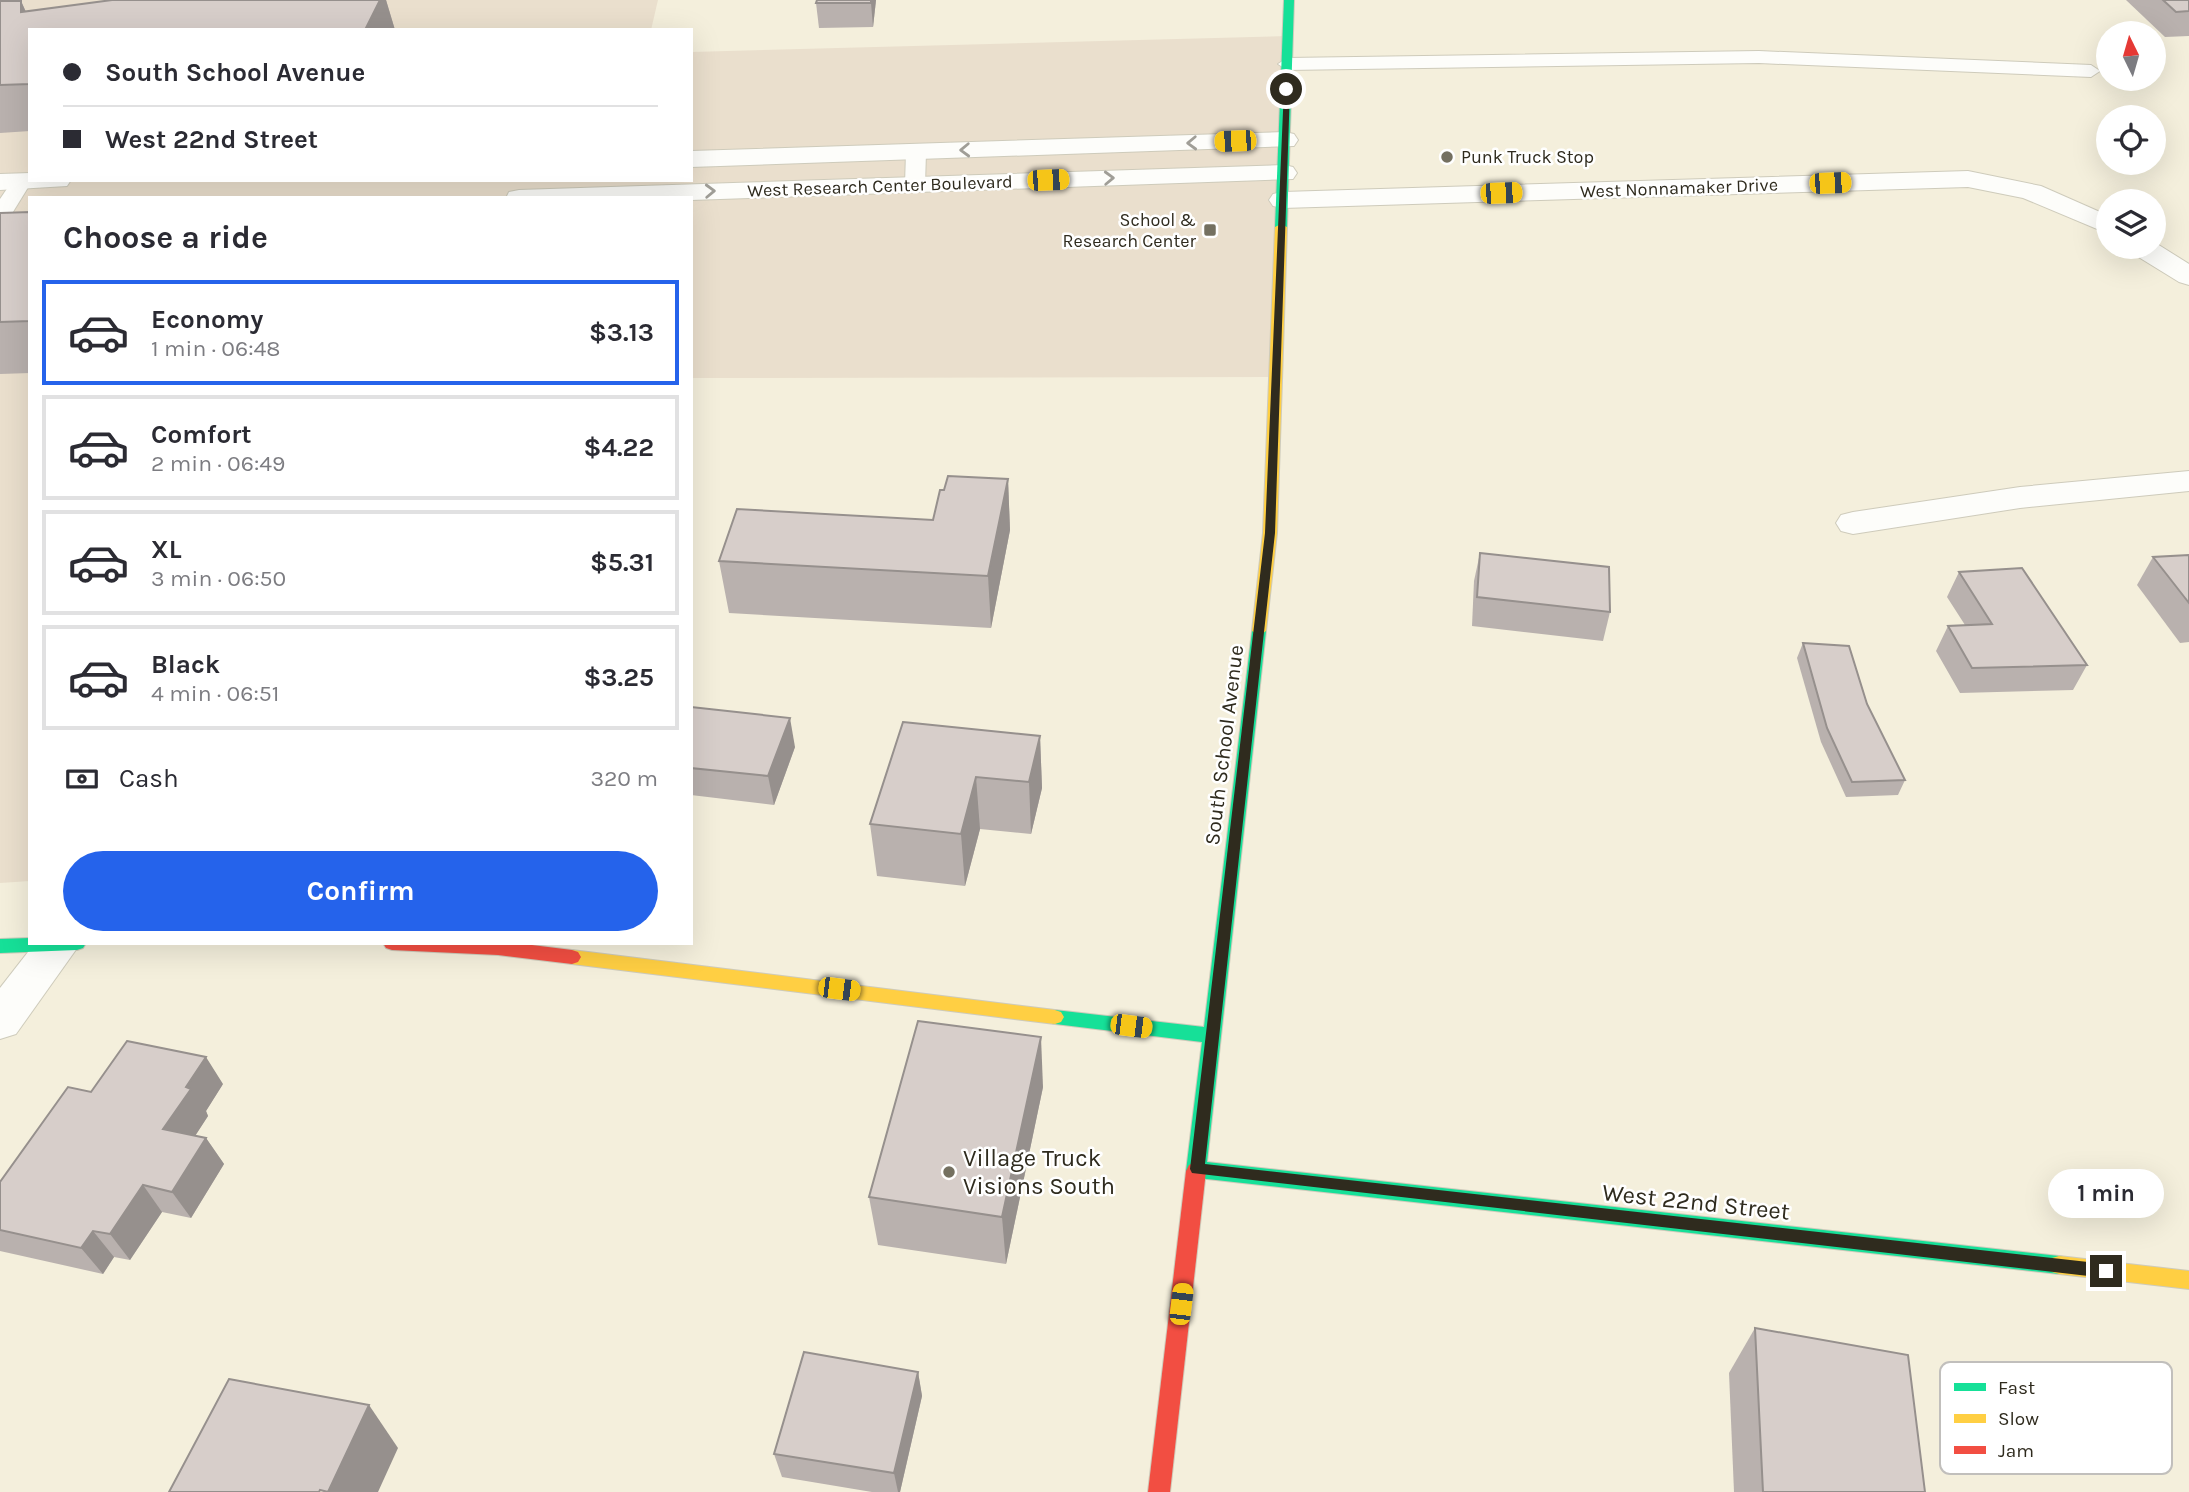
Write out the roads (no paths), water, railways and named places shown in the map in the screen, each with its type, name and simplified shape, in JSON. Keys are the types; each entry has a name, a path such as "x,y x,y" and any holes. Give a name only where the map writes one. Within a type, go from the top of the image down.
{"main road":[{"name":"South School Avenue","path":"1159,1492 1270,533 1289,0"},
{"path":"0,946 30,945"},
{"path":"434,945 498,948 1212,1036"},
{"name":"West 22nd Street","path":"1197,1169 2189,1280"}],"street":[{"name":"West Research Center Boulevard","path":"693,159 1285,139"},
{"name":"West Research Center Boulevard","path":"539,196 630,187 915,185 1284,173"},
{"name":"West Nonnamaker Drive","path":"1283,200 1968,179 2031,192 2096,220"},
{"path":"0,215 28,214"},
{"path":"2161,259 2189,276"},
{"path":"1853,523 1935,507 2065,490 2189,481"},
{"path":"0,1021 58,945"}],"lane":[{"path":"1287,64 1759,57 2091,71"},
{"path":"915,185 916,152"},
{"path":"0,215 11,182"}],"place":[{"name":"Punk Truck Stop","path":"1447,157"},
{"name":"School & Research Center","path":"1210,230"},
{"name":"Village Truck Visions South","path":"949,1172"}]}
